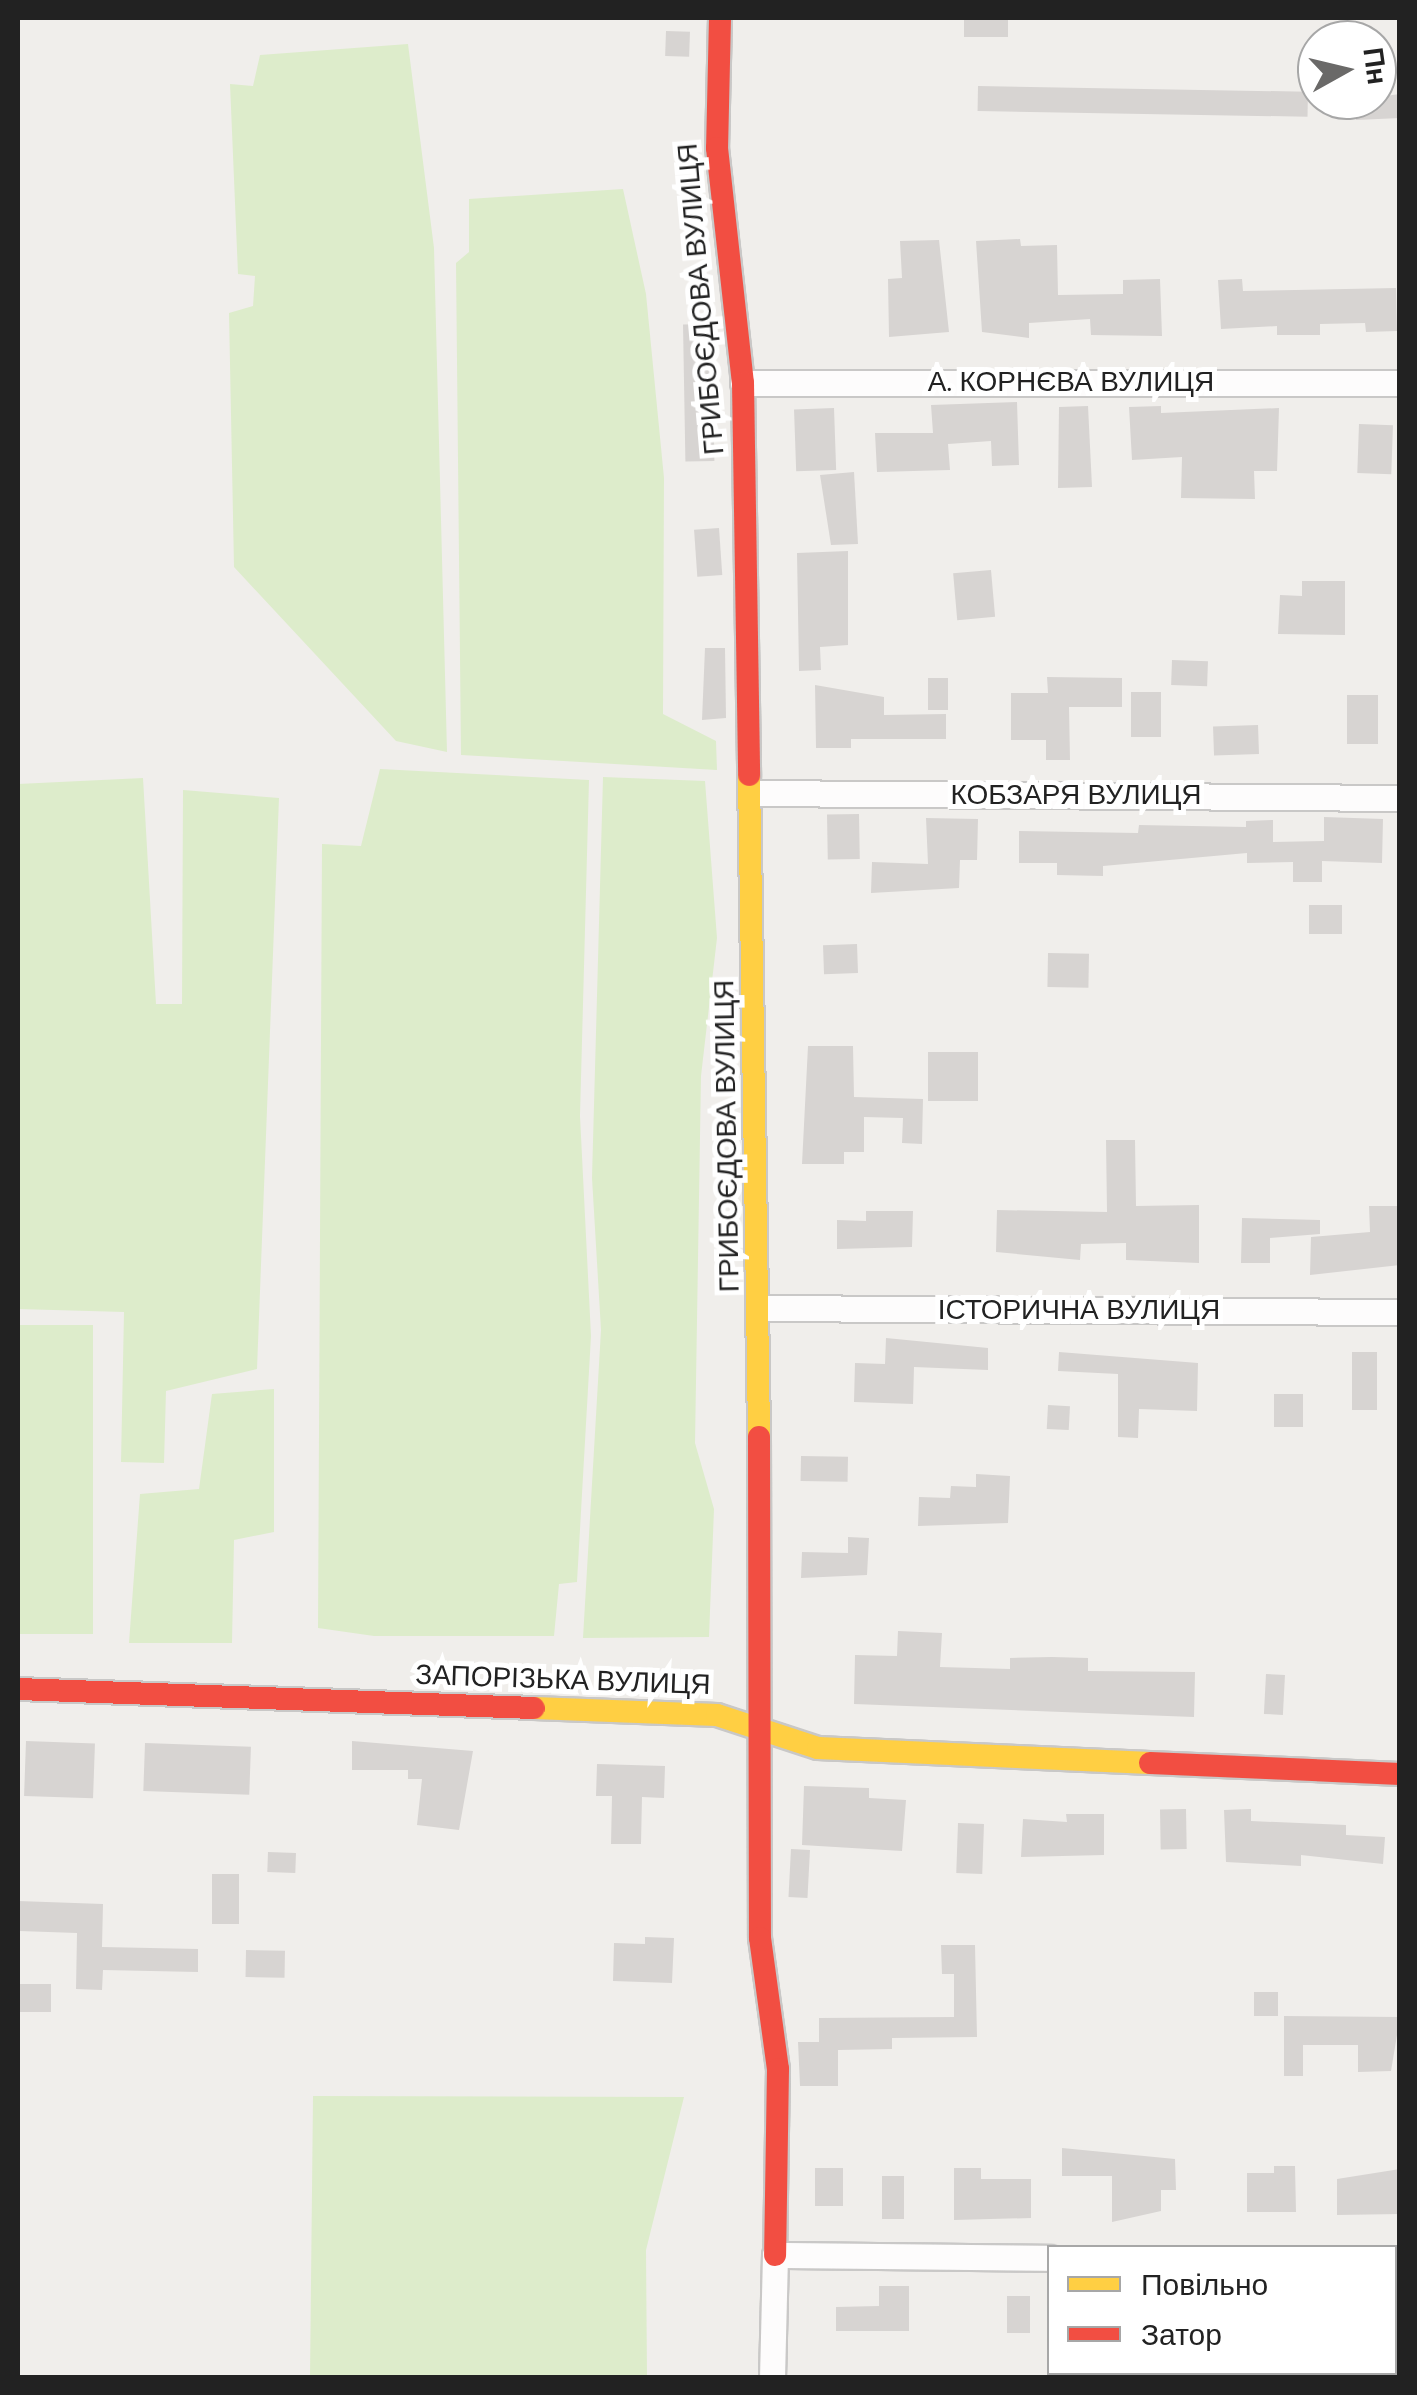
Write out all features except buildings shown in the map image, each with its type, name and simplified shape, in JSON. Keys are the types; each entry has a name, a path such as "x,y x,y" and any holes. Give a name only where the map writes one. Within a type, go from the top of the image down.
{"street":[{"name":"ГРИБОЄДОВА ВУЛИЦЯ","path":"720,18 717,148 743,383 753,793 764,1732 760,1938 778,2069 775,2255"},
{"name":"А. КОРНЄВА ВУЛИЦЯ","path":"743,383 1400,383"},
{"name":"КОБЗАРЯ ВУЛИЦЯ","path":"753,793 1400,798"},
{"name":"ІСТОРИЧНА ВУЛИЦЯ","path":"759,1308 1400,1312"},
{"name":"ЗАПОРІЗЬКА ВУЛИЦЯ","path":"18,1689 717,1715 818,1748 1400,1774"},
{"path":"772,2378 775,2255 1047,2258"}],"green space":[{"path":"408,44 434,248 447,752 396,741 234,567 229,313 253,306 255,276 238,274 230,84 253,86 260,55"},
{"path":"623,189 646,294 664,478 663,714 716,741 717,770 461,755 456,263 469,252 469,199"},
{"path":"380,769 589,780 580,1116 591,1336 577,1582 559,1584 554,1636 374,1636 318,1628 322,844 361,846"},
{"path":"603,777 705,781 717,938 701,1076 695,1443 714,1509 709,1637 583,1638 601,1330 592,1178"},
{"path":"143,778 156,1004 182,1004 183,790 279,798 257,1369 166,1391 164,1463 121,1462 124,1312 18,1309 18,784"},
{"path":"18,1325 93,1325 93,1634 18,1634"},
{"path":"274,1389 274,1532 234,1540 232,1643 129,1643 140,1494 199,1489 212,1394"},
{"path":"313,2096 684,2097 646,2250 647,2377 310,2377"}],"traffic: slow":[{"path":"749,775 759,1437"},
{"path":"534,1708 717,1715 818,1748 1150,1763"}],"traffic: jam":[{"path":"720,18 717,148 743,383 749,775"},
{"path":"759,1437 760,1938 778,2069 775,2255"},
{"path":"18,1689 534,1708"},
{"path":"1150,1763 1400,1774"}]}
